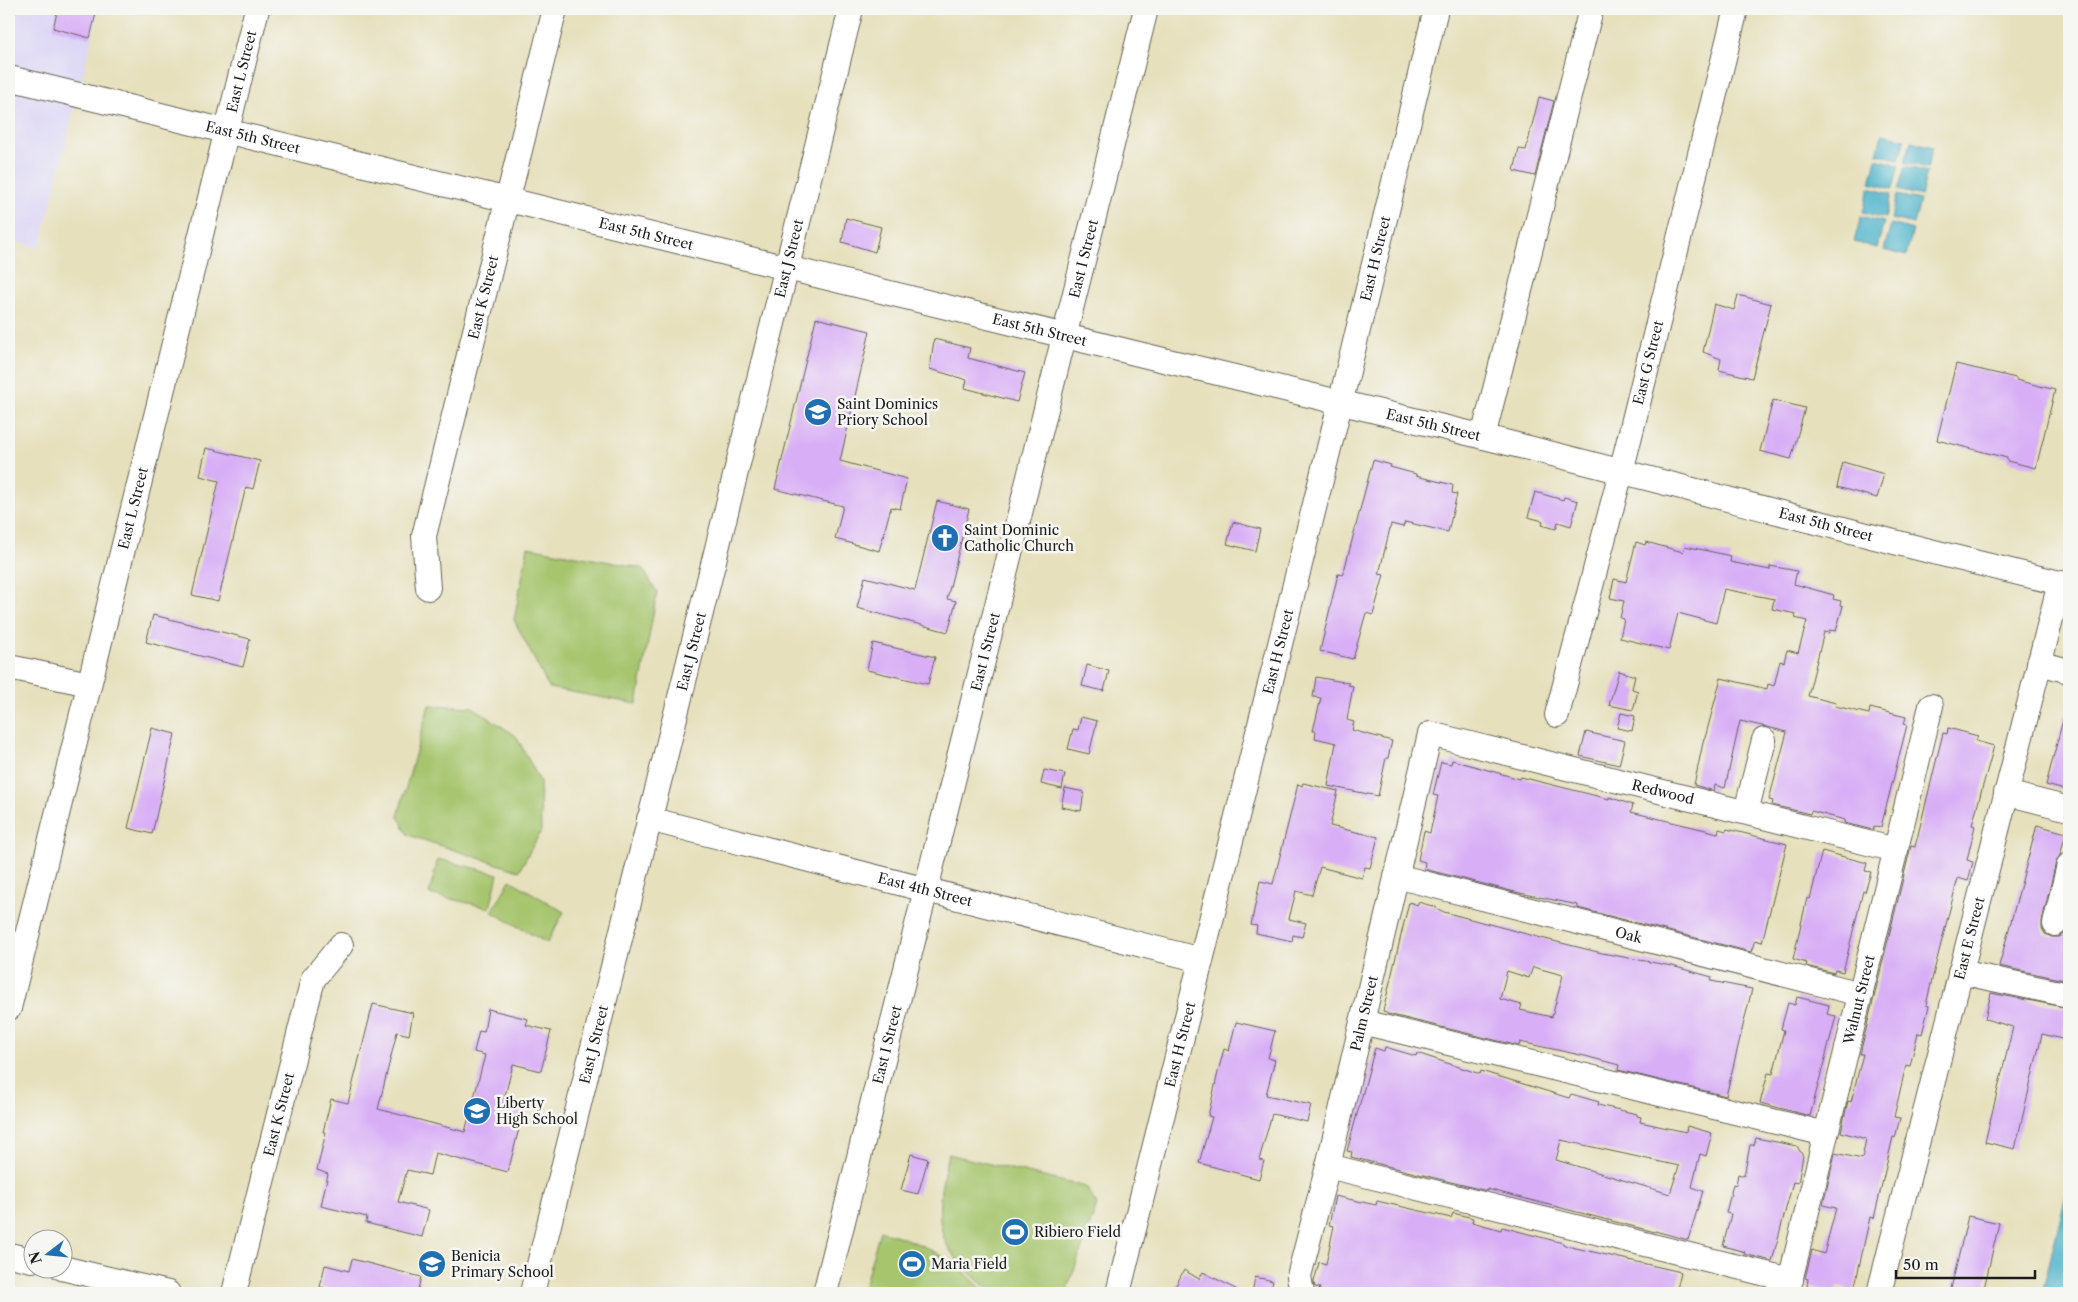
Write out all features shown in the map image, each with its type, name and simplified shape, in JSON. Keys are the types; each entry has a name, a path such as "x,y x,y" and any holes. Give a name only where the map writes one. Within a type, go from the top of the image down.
{"street":[{"name":"East L Street","path":"9,1008 257,9"},
{"name":"East K Street","path":"428,588 424,536 555,9"},
{"name":"East J Street","path":"532,1293 851,9"},
{"name":"East I Street","path":"825,1293 1146,9"},
{"name":"East H Street","path":"1118,1293 1340,404 1436,9"},
{"path":"1483,437 1590,9"},
{"name":"East G Street","path":"1557,715 1621,472 1736,9"},
{"name":"East 5th Street","path":"9,78 787,267 1340,404 1483,437 2065,584"},
{"name":"East E Street","path":"1880,1293 2039,664 2065,584"},
{"path":"2039,664 2069,671"},
{"path":"9,667 89,684"},
{"name":"Walnut Street","path":"1789,1286 1931,706"},
{"name":"Redwood","path":"1430,734 1896,850"},
{"name":"Palm Street","path":"1302,1293 1299,1276 1328,1166 1430,734"},
{"path":"1746,812 1764,740"},
{"path":"2006,793 2069,809"},
{"name":"East 4th Street","path":"650,819 1201,960"},
{"path":"2055,924 2069,865"},
{"name":"Oak","path":"1396,876 1861,994"},
{"name":"East K Street","path":"234,1293 313,979 341,945"},
{"path":"1960,972 2069,995"},
{"path":"1362,1022 1826,1134"},
{"path":"1328,1166 1789,1286"},
{"path":"9,1254 22,1257"},
{"path":"72,1270 168,1293"}],"shaded area":[{"path":"9,9 99,9 40,248 9,240"}],"green space":[{"path":"528,547 642,568 657,592 637,704 549,688 514,620"},
{"path":"429,705 473,707 516,736 540,781 541,831 519,871 408,835 398,816"},
{"path":"438,859 498,874 490,908 429,894"},
{"path":"510,880 564,912 547,943 492,912"},
{"name":"Ribiero Field","path":"948,1154 1086,1187 1097,1205 1066,1293 992,1293 956,1259 947,1245 940,1223 940,1200"},
{"name":"Maria Field","path":"880,1231 895,1235 938,1254 963,1271 985,1293 862,1293"}],"water":[{"path":"1882,134 1905,139 1899,159 1877,154"},
{"path":"1911,141 1933,147 1927,168 1905,162"},
{"path":"1876,159 1899,165 1893,189 1870,183"},
{"path":"1905,166 1927,172 1921,196 1898,190"},
{"path":"1869,188 1891,194 1885,218 1863,212"},
{"path":"1897,195 1920,200 1914,224 1891,219"},
{"path":"1861,216 1884,222 1877,248 1854,242"},
{"path":"1891,224 1913,230 1906,256 1884,250"},
{"path":"2069,1183 2069,1293 2042,1293"}],"building":[{"path":"58,9 97,9 90,38 53,28"},
{"path":"1539,97 1554,101 1535,176 1514,171 1519,149 1526,150"},
{"path":"846,218 881,227 875,252 842,242"},
{"path":"1738,295 1771,304 1752,378 1719,370 1721,359 1703,352 1714,304 1734,310"},
{"path":"816,318 870,331 840,461 907,479 900,509 891,507 879,551 835,539 843,506 775,489"},
{"path":"934,339 970,348 968,358 1025,373 1017,402 965,388 967,380 930,369"},
{"path":"1956,364 2016,378 2016,380 2055,390 2036,468 2007,461 2007,458 1937,440"},
{"path":"1773,400 1805,408 1791,459 1760,451"},
{"path":"206,448 260,461 253,489 246,487 218,601 192,595 219,481 200,476"},
{"path":"1373,460 1416,474 1416,476 1453,485 1452,493 1457,494 1448,532 1405,522 1403,527 1391,524 1379,574 1384,575 1373,615 1366,613 1353,659 1320,651 1338,574 1343,575"},
{"path":"1843,462 1884,474 1877,498 1837,487"},
{"path":"1535,492 1563,500 1564,497 1578,501 1571,526 1558,522 1556,529 1542,525 1543,521 1528,517"},
{"path":"937,501 969,509 947,599 956,601 948,632 857,608 865,577 915,590"},
{"path":"1233,522 1260,529 1255,551 1227,544"},
{"path":"1636,542 1645,545 1646,542 1683,552 1685,546 1731,556 1730,562 1770,570 1770,566 1797,571 1794,584 1834,595 1833,599 1841,601 1840,605 1843,606 1836,631 1829,630 1829,633 1824,632 1808,696 1836,703 1835,706 1869,714 1870,708 1906,717 1904,724 1907,725 1881,827 1874,826 1873,830 1844,823 1845,820 1811,811 1810,814 1772,805 1773,801 1769,800 1787,732 1767,727 1740,721 1725,788 1715,785 1714,791 1694,785 1704,738 1721,678 1767,689 1768,684 1774,686 1780,661 1784,662 1787,650 1798,653 1807,621 1795,618 1796,614 1772,609 1774,599 1724,589 1716,623 1678,613 1669,650 1620,638 1624,619 1620,618 1624,601 1610,598 1614,579 1626,582"},
{"path":"153,615 250,639 243,667 146,642"},
{"path":"873,643 935,657 928,684 867,670"},
{"path":"1087,665 1109,671 1104,691 1082,686"},
{"path":"1619,671 1635,676 1632,689 1638,691 1633,710 1609,705"},
{"path":"1316,677 1349,683 1348,685 1353,686 1347,720 1354,722 1352,730 1392,741 1388,758 1386,758 1378,796 1328,786 1336,743 1315,738 1316,731 1313,731 1321,698 1313,697"},
{"path":"1621,713 1635,716 1632,731 1617,728"},
{"path":"2064,716 2069,716 2069,791 2046,785"},
{"path":"1081,717 1097,721 1089,754 1068,749 1073,729 1078,730"},
{"path":"152,728 175,734 152,834 128,828"},
{"path":"1948,728 1978,736 1976,741 1994,746 1972,825 1975,826 1967,860 1973,862 1968,881 1958,878 1926,1005 1929,1006 1922,1034 1918,1033 1910,1066 1906,1065 1894,1117 1900,1118 1895,1138 1893,1137 1874,1218 1870,1217 1854,1290 1838,1286 1835,1293 1807,1286 1808,1279 1805,1278 1812,1250 1824,1254 1836,1208 1823,1205 1835,1153 1862,1159 1866,1139 1841,1132 1848,1101 1851,1102 1863,1054 1860,1054 1911,846 1915,847 1943,733 1947,734"},
{"path":"1586,732 1625,741 1619,765 1580,756"},
{"path":"1452,760 1520,779 1521,777 1609,799 1609,797 1633,805 1631,812 1718,833 1719,829 1726,831 1727,829 1787,844 1762,942 1755,940 1751,952 1578,908 1578,905 1515,892 1424,869 1425,862 1418,860 1424,831 1430,833 1438,796 1433,795 1441,762 1451,764"},
{"path":"1044,770 1065,774 1062,789 1041,784"},
{"path":"1303,783 1338,791 1330,826 1378,837 1370,868 1365,867 1362,878 1320,867 1312,895 1296,891 1289,919 1306,923 1302,937 1293,935 1292,941 1256,933 1257,926 1251,925 1260,881 1273,884 1298,784 1302,786"},
{"path":"1065,788 1084,792 1081,811 1061,807"},
{"path":"2037,825 2066,833 2056,862 2042,928 2045,934 2059,937 2065,934 2069,924 2069,981 1999,966"},
{"path":"1822,851 1867,863 1865,871 1871,872 1865,892 1863,891 1843,972 1835,970 1834,973 1806,966 1807,963 1793,959 1807,898 1810,899"},
{"path":"1409,902 1418,905 1418,902 1436,907 1444,912 1602,953 1672,966 1712,977 1711,981 1752,989 1726,1096 1618,1070 1619,1065 1585,1056 1520,1042 1519,1046 1388,1014 1383,1011","holes":["1533,967 1563,975 1552,1017 1520,1010 1522,1005 1500,999 1507,971 1529,978"]},
{"path":"1991,993 2069,1008 2062,1039 2042,1034 2015,1149 1985,1142 2013,1027 1985,1019"},
{"path":"1797,997 1829,1005 1827,1014 1836,1016 1810,1116 1760,1103 1768,1073 1773,1074 1784,1030 1781,1029 1788,1003 1795,1005"},
{"path":"373,1004 413,1013 409,1035 397,1032 378,1109 465,1132 485,1055 474,1052 479,1031 484,1032 488,1009 528,1019 526,1025 551,1031 541,1071 513,1064 503,1104 524,1109 508,1172 435,1153 430,1175 407,1170 398,1202 429,1210 422,1237 366,1223 367,1217 321,1206 328,1174 317,1170 331,1099 348,1103"},
{"path":"1236,1022 1275,1031 1268,1058 1275,1060 1266,1095 1311,1105 1307,1122 1272,1114 1259,1160 1264,1161 1259,1179 1199,1163 1212,1117 1208,1116 1219,1068 1224,1049 1229,1051"},
{"path":"1385,1047 1416,1056 1417,1053 1480,1074 1481,1071 1569,1098 1571,1094 1599,1102 1598,1105 1637,1114 1637,1116 1641,1117 1640,1122 1686,1132 1687,1126 1712,1133 1706,1156 1700,1154 1692,1187 1703,1191 1688,1240 1351,1157 1352,1152 1347,1151 1375,1048 1384,1051","holes":["1561,1140 1679,1166 1670,1194 1556,1160"]},
{"path":"1756,1138 1797,1146 1803,1156 1798,1183 1793,1182 1772,1261 1744,1254 1745,1252 1723,1246 1731,1214 1726,1213 1733,1184 1736,1185 1738,1174 1744,1176 1750,1145 1754,1145"},
{"path":"911,1154 928,1159 918,1194 901,1190"},
{"path":"1335,1196 1376,1205 1377,1201 1451,1218 1453,1213 1473,1218 1472,1222 1501,1230 1502,1227 1563,1243 1567,1246 1681,1272 1676,1293 1318,1293 1320,1288 1315,1287 1314,1282 1319,1262 1326,1264 1334,1226 1329,1225"},
{"path":"1968,1216 1999,1223 1983,1293 1950,1293"},
{"path":"352,1259 421,1277 417,1293 346,1293 320,1287 325,1265 349,1271"},
{"path":"1184,1270 1199,1279 1203,1272 1243,1293 1182,1293 1174,1289"},
{"path":"1255,1277 1273,1281 1270,1293 1252,1293"}],"place":[{"name":"Saint Dominics Priory School","path":"818,412"},
{"name":"Saint Dominic Catholic Church","path":"945,538"},
{"name":"Liberty High School","path":"477,1111"},
{"name":"Ribiero Field","path":"1015,1232"},
{"name":"Benicia Primary School","path":"432,1264"},
{"name":"Maria Field","path":"912,1264"}]}
